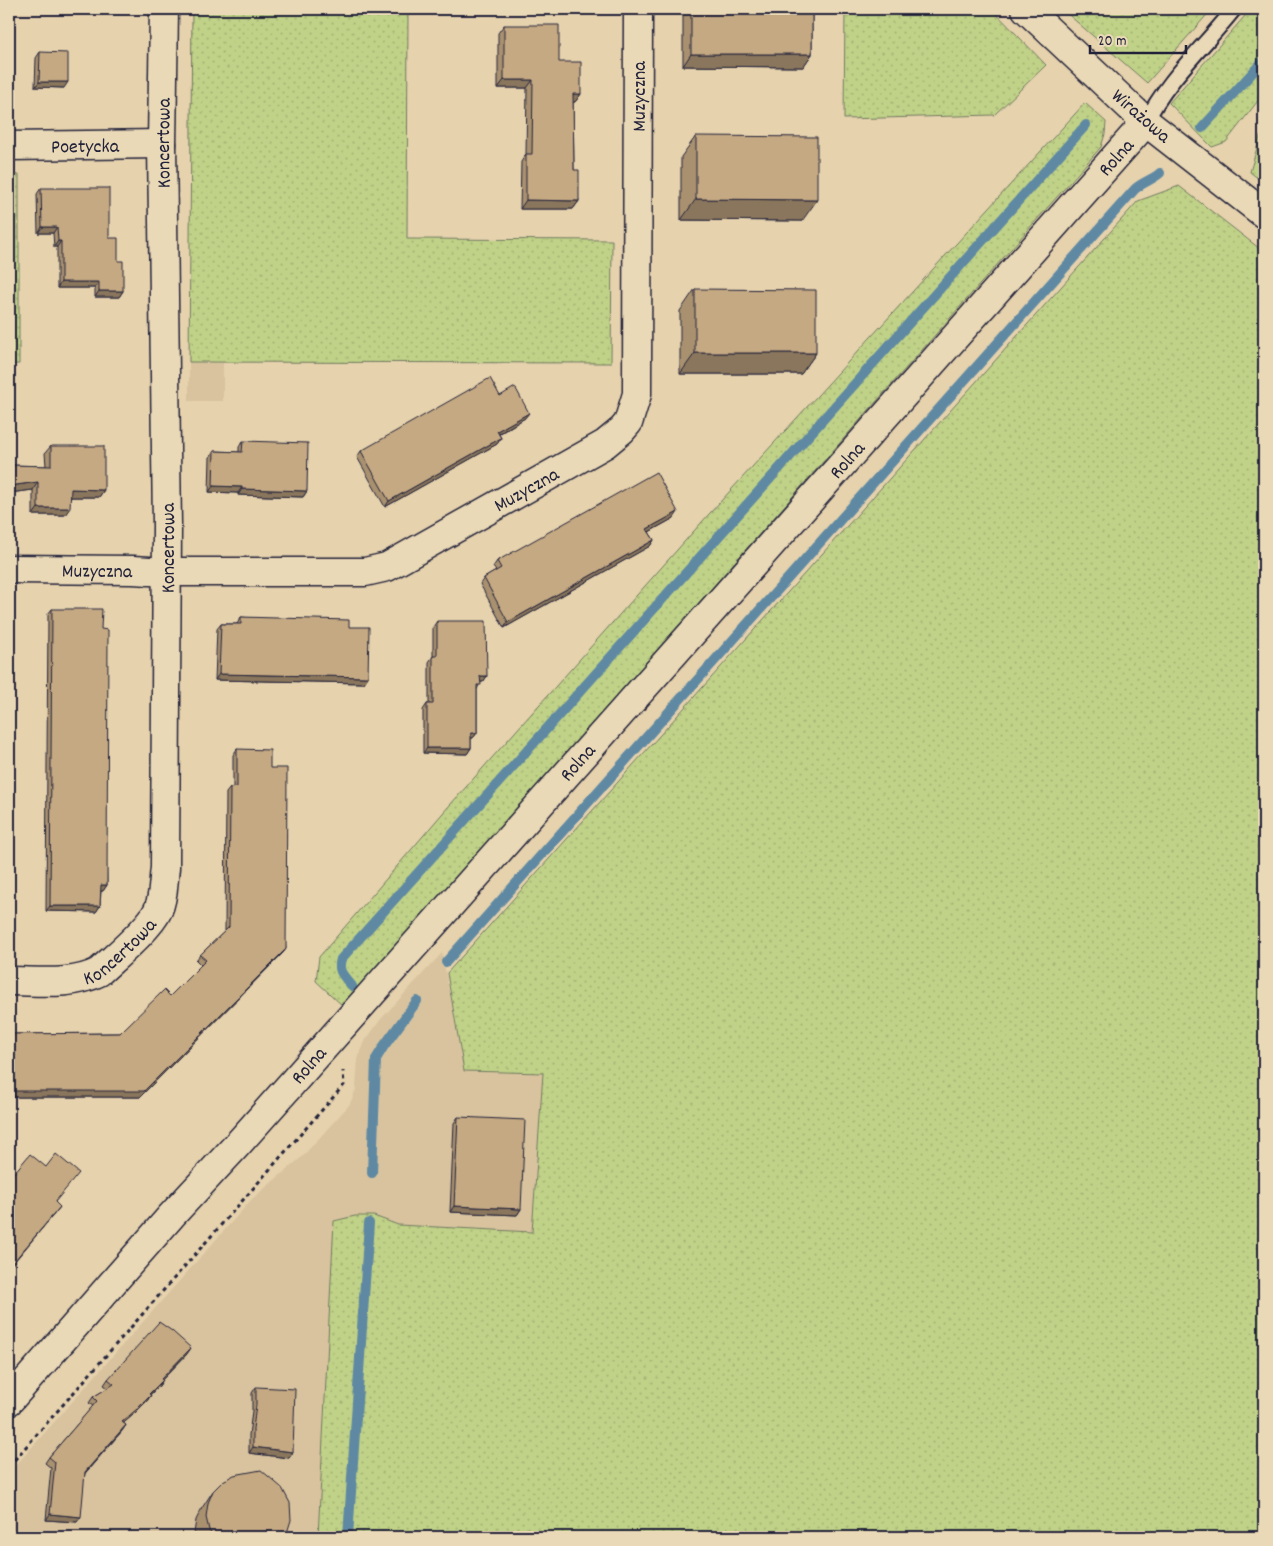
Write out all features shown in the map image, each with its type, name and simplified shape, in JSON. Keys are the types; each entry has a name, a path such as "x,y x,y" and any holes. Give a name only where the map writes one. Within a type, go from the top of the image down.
{"street":[{"name":"Koncertowa","path":"9,981 74,980 99,972 150,922 158,910 161,900 166,868 167,572 162,144 164,9"},
{"name":"Muzyczna","path":"9,569 167,572 365,572 379,570 605,444 622,430 628,423 637,394 638,9"},
{"name":"Wirażowa","path":"1026,9 1146,122 1264,214"},
{"name":"Rolna","path":"9,1401 172,1215 237,1145 608,725 1146,122"},
{"name":"Poetycka","path":"9,146 162,144"}],"lane":[{"path":"1146,122 1153,108 1180,72 1234,9"}],"shaded area":[{"path":"189,362 223,363 223,401 189,401"},
{"path":"442,953 464,1070 543,1072 532,1233 398,1225 374,1216 335,1221 318,1537 9,1537 9,1473 252,1199 302,1157 350,1104 356,1089 358,1057 363,1044 381,1019"}],"green space":[{"path":"192,9 408,9 407,239 612,240 611,363 189,362"},
{"path":"845,9 992,9 1046,65 994,115 844,119"},
{"path":"1062,9 1212,9 1147,83"},
{"path":"1251,9 1264,9 1264,93 1226,142 1212,147 1169,103"},
{"path":"1085,103 1106,122 1101,147 343,1006 316,981 319,957 442,814 710,513"},
{"path":"1264,131 1264,183 1250,172 1260,137"},
{"path":"9,174 19,175 19,364 9,364"},
{"path":"1179,186 1264,252 1264,1537 318,1537 334,1221 355,1216 374,1216 398,1225 532,1232 543,1073 464,1071 447,973 1138,201"}],"building":[{"path":"691,9 812,9 812,54 691,54"},
{"path":"504,25 559,25 559,62 581,62 581,94 573,94 574,170 579,170 579,201 526,200 526,154 532,154 533,80 504,80"},
{"path":"40,52 68,53 68,82 39,82"},
{"path":"696,136 817,137 817,200 696,199"},
{"path":"41,188 109,188 109,238 118,238 118,261 123,261 123,291 99,291 99,282 61,282 61,241 58,241 57,227 42,227"},
{"path":"695,289 816,290 816,353 695,353"},
{"path":"490,378 500,396 515,387 529,413 497,431 501,438 389,501 361,451"},
{"path":"243,441 308,443 307,491 213,486 214,451 242,452"},
{"path":"51,446 104,446 104,490 71,489 70,508 38,508 38,482 9,486 9,465 51,466"},
{"path":"656,472 678,512 647,529 654,540 508,622 484,578 501,568 497,561"},
{"path":"52,609 102,609 101,629 108,630 107,885 101,885 100,906 50,906"},
{"path":"241,617 349,620 349,627 369,627 368,677 219,674 221,624 241,624"},
{"path":"437,621 486,621 487,676 480,676 481,685 477,685 477,733 471,733 471,748 427,748 427,704 433,704 433,656 437,656"},
{"path":"237,749 270,750 270,768 287,768 286,949 144,1091 9,1091 9,1034 120,1033 164,990 170,996 206,960 200,955 229,927 230,788 237,787"},
{"path":"458,1117 525,1120 521,1209 454,1206"},
{"path":"30,1154 46,1167 56,1154 79,1173 55,1202 60,1207 9,1267 9,1179"},
{"path":"159,1322 191,1348 161,1379 163,1380 149,1394 151,1395 122,1422 126,1425 85,1472 81,1517 50,1514 55,1462 49,1457 97,1401 93,1397 114,1384 108,1379"},
{"path":"256,1387 295,1389 293,1452 253,1447"},
{"path":"261,1470 282,1488 290,1503 291,1520 286,1536 213,1537 206,1517 208,1503 213,1491 223,1481 234,1475"}],"waterway":[{"path":"1202,128 1264,60"},
{"path":"352,986 341,971 341,959 1086,125"},
{"path":"446,962 1135,189 1160,173"},
{"path":"372,1173 376,1059 417,1001"},
{"path":"348,1537 369,1223"}]}
